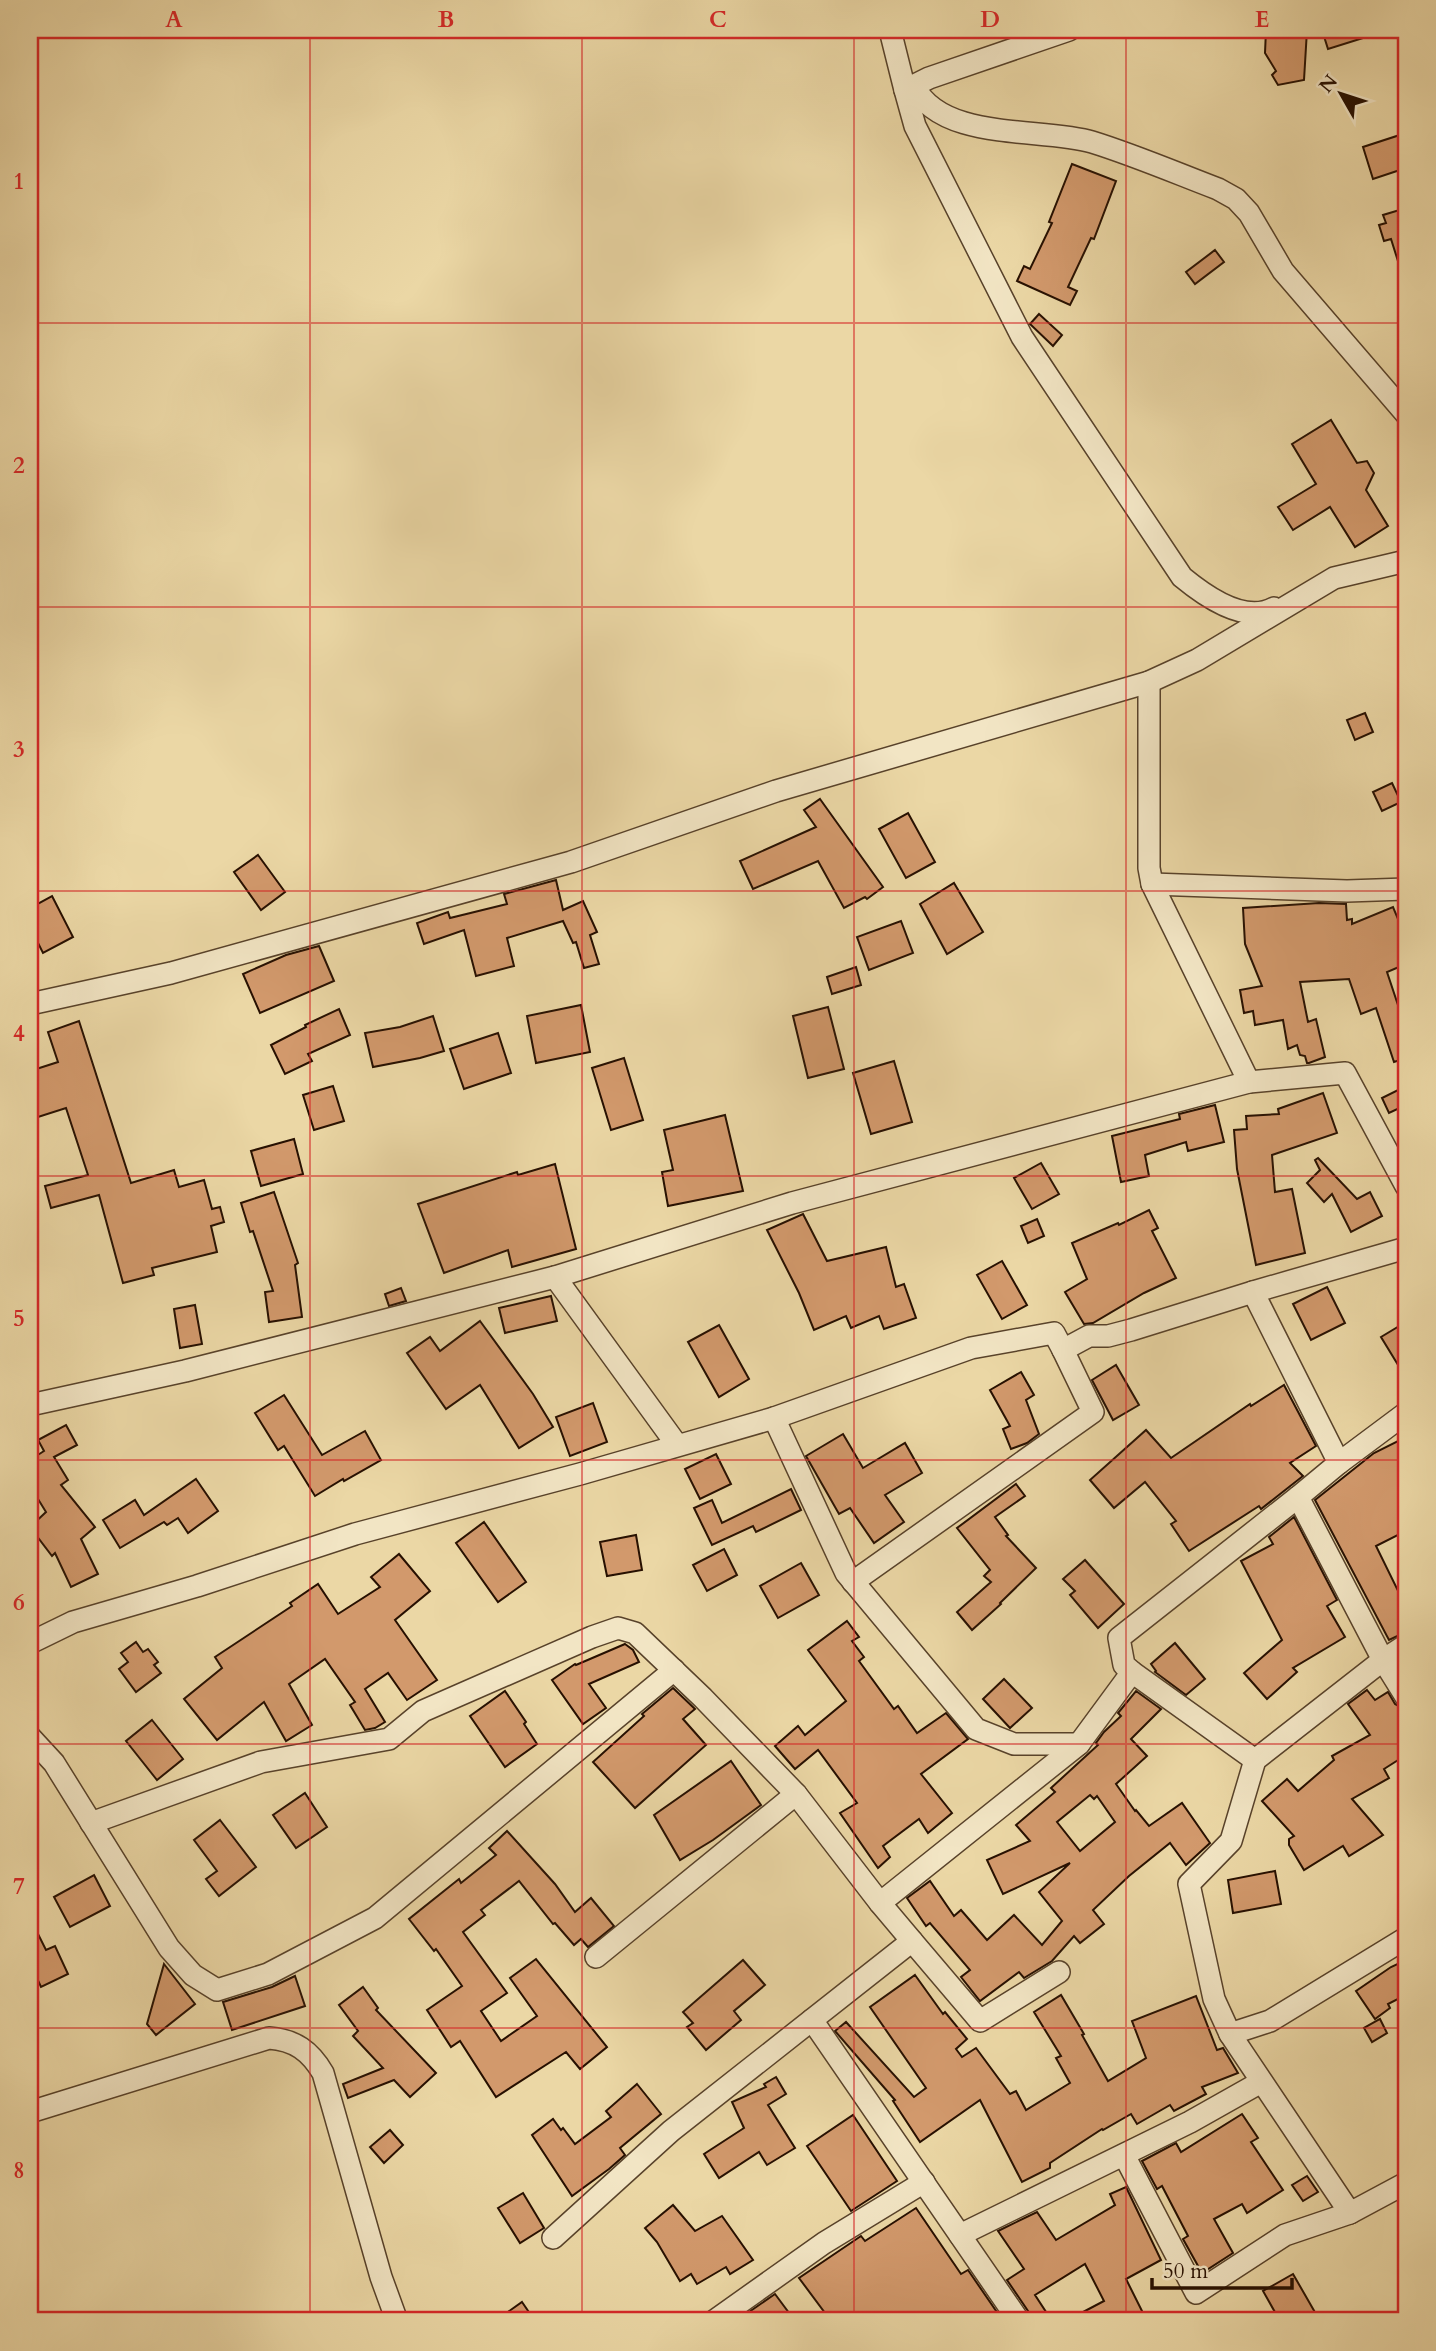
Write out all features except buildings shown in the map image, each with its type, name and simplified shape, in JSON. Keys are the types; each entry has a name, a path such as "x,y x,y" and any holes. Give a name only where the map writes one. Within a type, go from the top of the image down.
{"street":[{"path":"890,30 909,88 915,127 1022,337 1182,577 1198,591 1226,606 1262,614 1334,578 1406,561"},
{"path":"909,88 929,78 1069,30"},
{"path":"909,88 930,107 959,120 998,131 1089,141 1218,189 1236,199 1249,213 1283,271 1406,414"},
{"path":"30,1004 171,973 571,862 776,791 1149,682 1197,660 1334,578"},
{"path":"1149,682 1149,868 1152,884 1249,1082"},
{"path":"1152,884 1347,891 1406,889"},
{"path":"30,1405 186,1371 555,1277 792,1203 1249,1082 1345,1073 1406,1186"},
{"path":"1063,1350 1089,1336 1108,1336 1130,1330 1406,1248"},
{"path":"555,1277 677,1445"},
{"path":"1253,1292 1339,1463"},
{"path":"30,1643 73,1622 197,1586 355,1534 580,1474 774,1418 971,1348 1054,1333 1093,1412 853,1582"},
{"path":"1255,1760 1124,1665 1119,1638 1406,1413"},
{"path":"774,1418 846,1573 976,1729 1014,1744 1079,1744"},
{"path":"1298,1497 1383,1660 1406,1698"},
{"path":"91,1823 261,1762 389,1739 424,1711 618,1628 635,1633 796,1794 880,1903 980,2021 1059,1972"},
{"path":"1350,2213 1230,2034 1214,1999 1189,1884 1231,1841 1255,1760 1383,1660 1406,1646"},
{"path":"30,1737 54,1763 169,1948 193,1975 217,1990 268,1975 375,1918 674,1670"},
{"path":"880,1903 1079,1744 1132,1672"},
{"path":"596,1957 796,1794"},
{"path":"1230,2034 1270,2021 1406,1938"},
{"path":"553,2238 671,2131 912,1941"},
{"path":"812,2020 1019,2321"},
{"path":"30,2112 269,2038 298,2045 314,2058 323,2073 397,2321"},
{"path":"960,2235 1190,2122 1261,2082"},
{"path":"1124,2155 1196,2293 1285,2235 1350,2213 1406,2183"},
{"path":"714,2321 824,2244 924,2182"}]}
